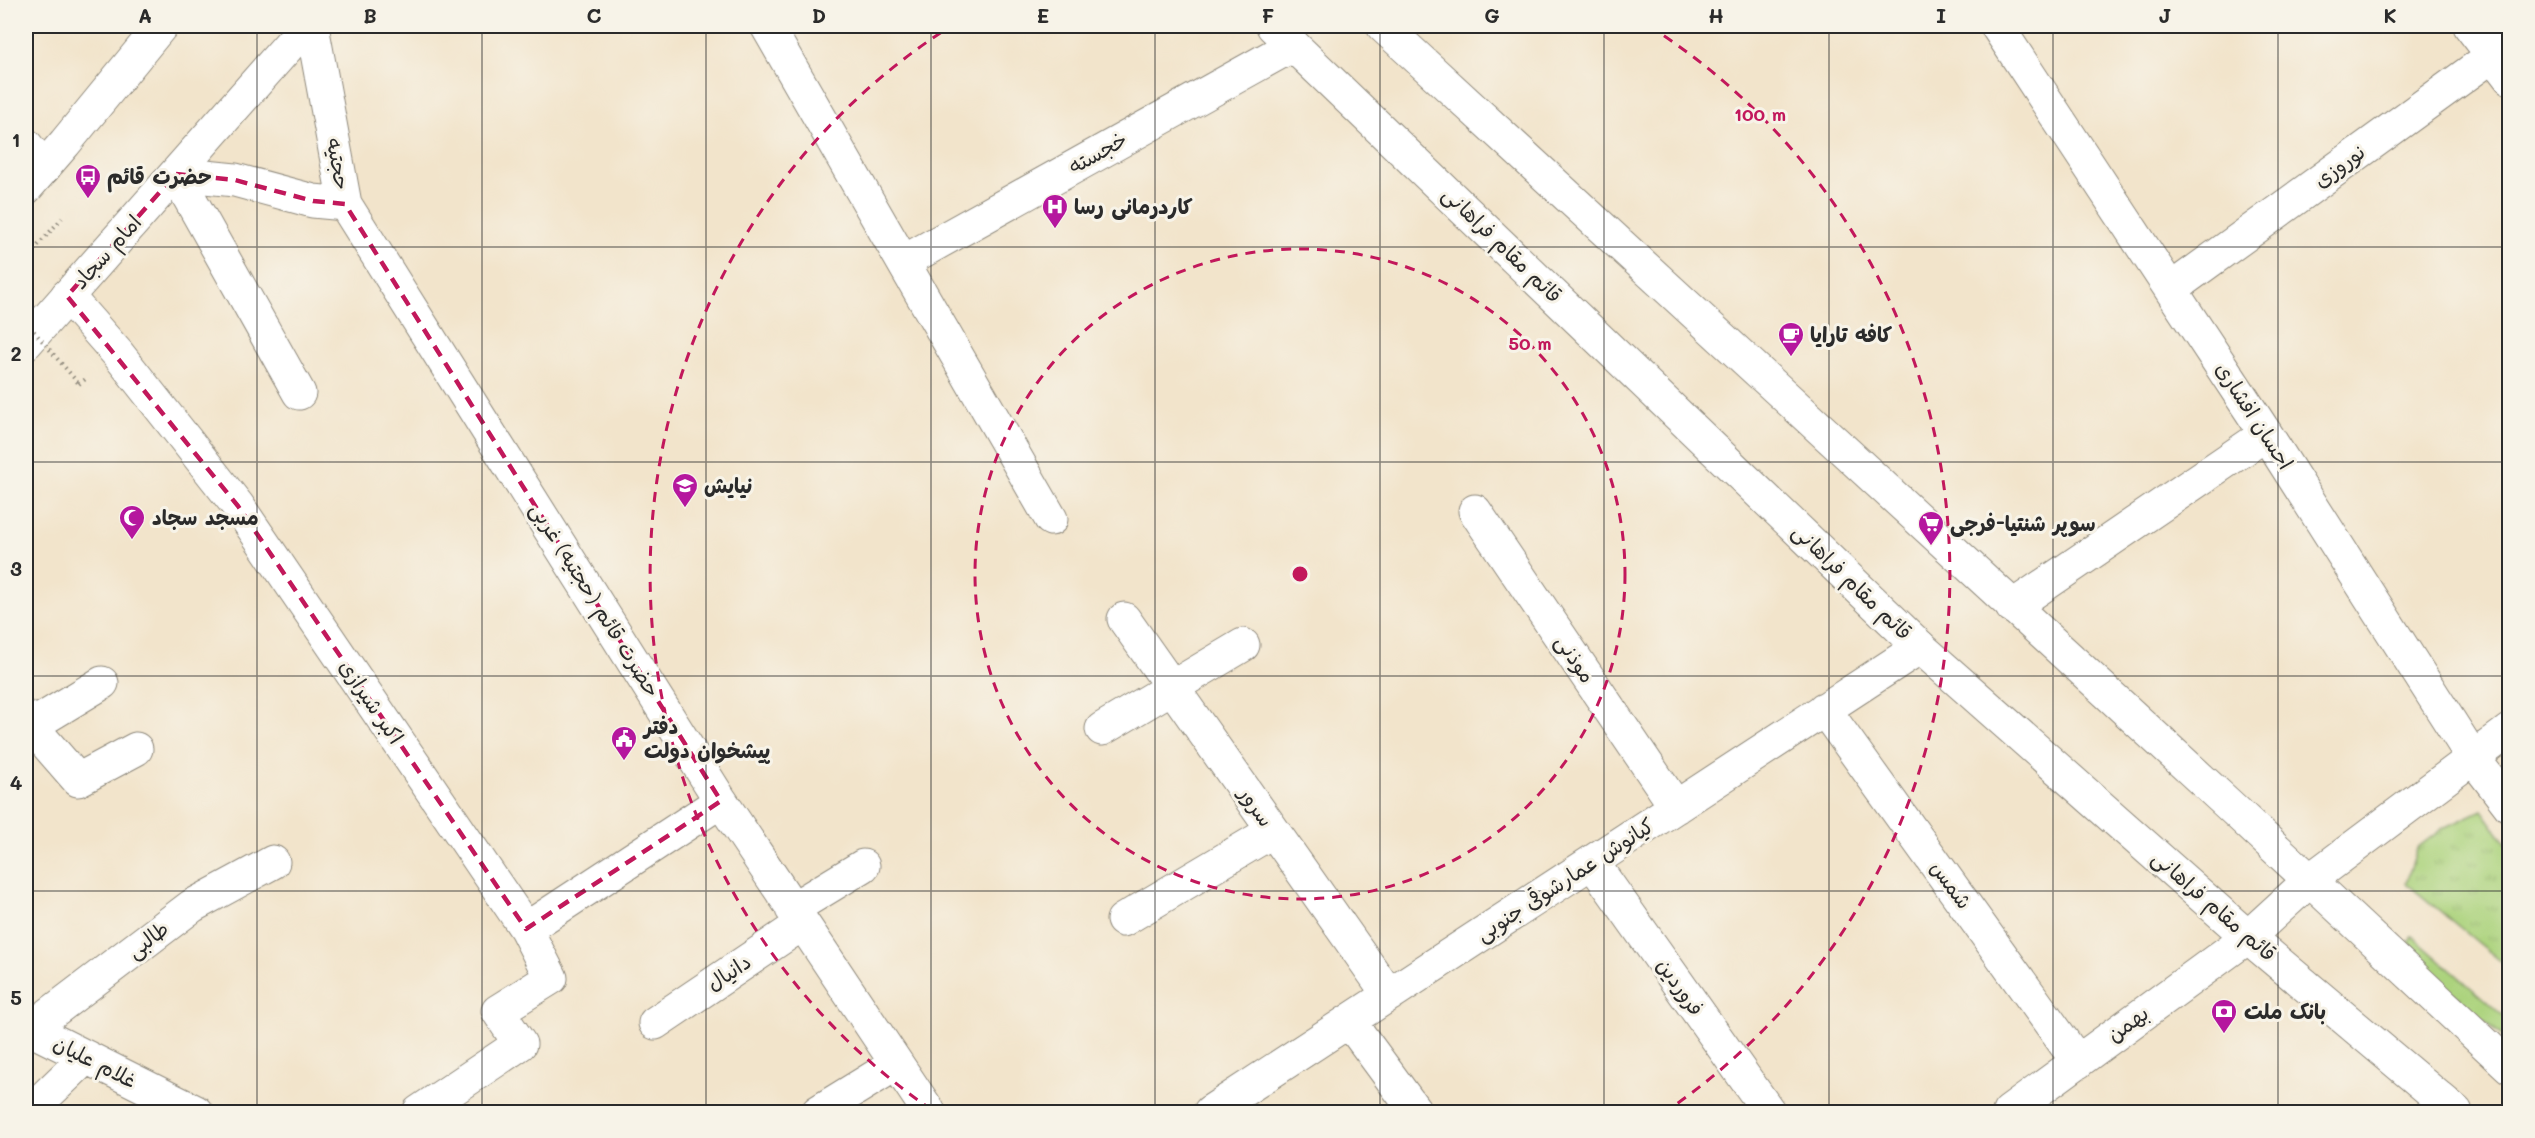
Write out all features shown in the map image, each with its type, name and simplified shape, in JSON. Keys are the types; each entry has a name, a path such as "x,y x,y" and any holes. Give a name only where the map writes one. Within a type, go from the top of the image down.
{"street":[{"path":"32,167 161,26"},
{"name":"امام سجاد","path":"26,343 306,26"},
{"name":"حجتیه","path":"176,174 235,180 313,201 345,204 312,26"},
{"path":"767,26 1051,519"},
{"path":"1383,26 2510,1067"},
{"name":"احسان افشاری","path":"1997,26 2266,434 2474,758 2510,806"},
{"path":"2469,26 2504,59"},
{"name":"خجسته","path":"903,262 1283,35"},
{"name":"قائم مقام فراهانی","path":"1283,35 1920,646 2248,937 2456,1113"},
{"name":"نوروزی","path":"2171,289 2504,59"},
{"path":"176,174 299,393"},
{"name":"حضرت قائم (حجتیه) غربی","path":"345,204 721,801 929,1113"},
{"name":"اکبر شیرازی","path":"67,296 118,354 238,506 526,929 551,978 498,1011 520,1044 419,1113"},
{"path":"2012,607 2266,434"},
{"name":"موذنی","path":"1474,511 1676,807"},
{"name":"سرور","path":"1124,619 1389,995"},
{"path":"1102,729 1243,645"},
{"name":"کیانوش عمارشوقی جنوبی","path":"1210,1113 1920,646"},
{"path":"102,683 28,722 78,780 136,749"},
{"name":"شمس","path":"1824,709 2078,1062"},
{"path":"2310,880 2510,730"},
{"path":"526,929 721,801"},
{"path":"1123,920 1273,831"},
{"name":"طالبی","path":"28,1028 192,906 273,862"},
{"name":"فروردین","path":"1592,862 1769,1113"},
{"name":"دانیال","path":"655,1023 864,866"},
{"name":"بهمن","path":"2009,1113 2248,937 2310,880"},
{"path":"1349,1021 1416,1113"},
{"name":"غلام علیان","path":"28,1028 196,1113"},
{"path":"29,1113 86,1057"},
{"path":"818,1113 896,1064"}],"path":[{"path":"26,259 62,218"},
{"path":"26,322 79,384"}],"highlighted area":[{"path":"176,174 235,180 313,201 345,204 721,801 526,929 238,506 67,296"}],"green space":[{"path":"2482,810 2509,848 2509,968 2406,883 2417,848 2442,829"},
{"path":"2412,936 2509,1021 2509,1042 2405,951"}],"place":[{"name":"حضرت قائم","path":"88,200"},
{"name":"کاردرمانی رسا","path":"1055,230"},
{"name":"کافه تارایا","path":"1791,358"},
{"name":"نیایش","path":"685,509"},
{"name":"مسجد سجاد","path":"132,541"},
{"name":"سوپر شنتیا-فرجی","path":"1931,547"},
{"name":"دفتر پیشخوان دولت","path":"624,762"},
{"name":"بانک ملت","path":"2224,1035"}]}
